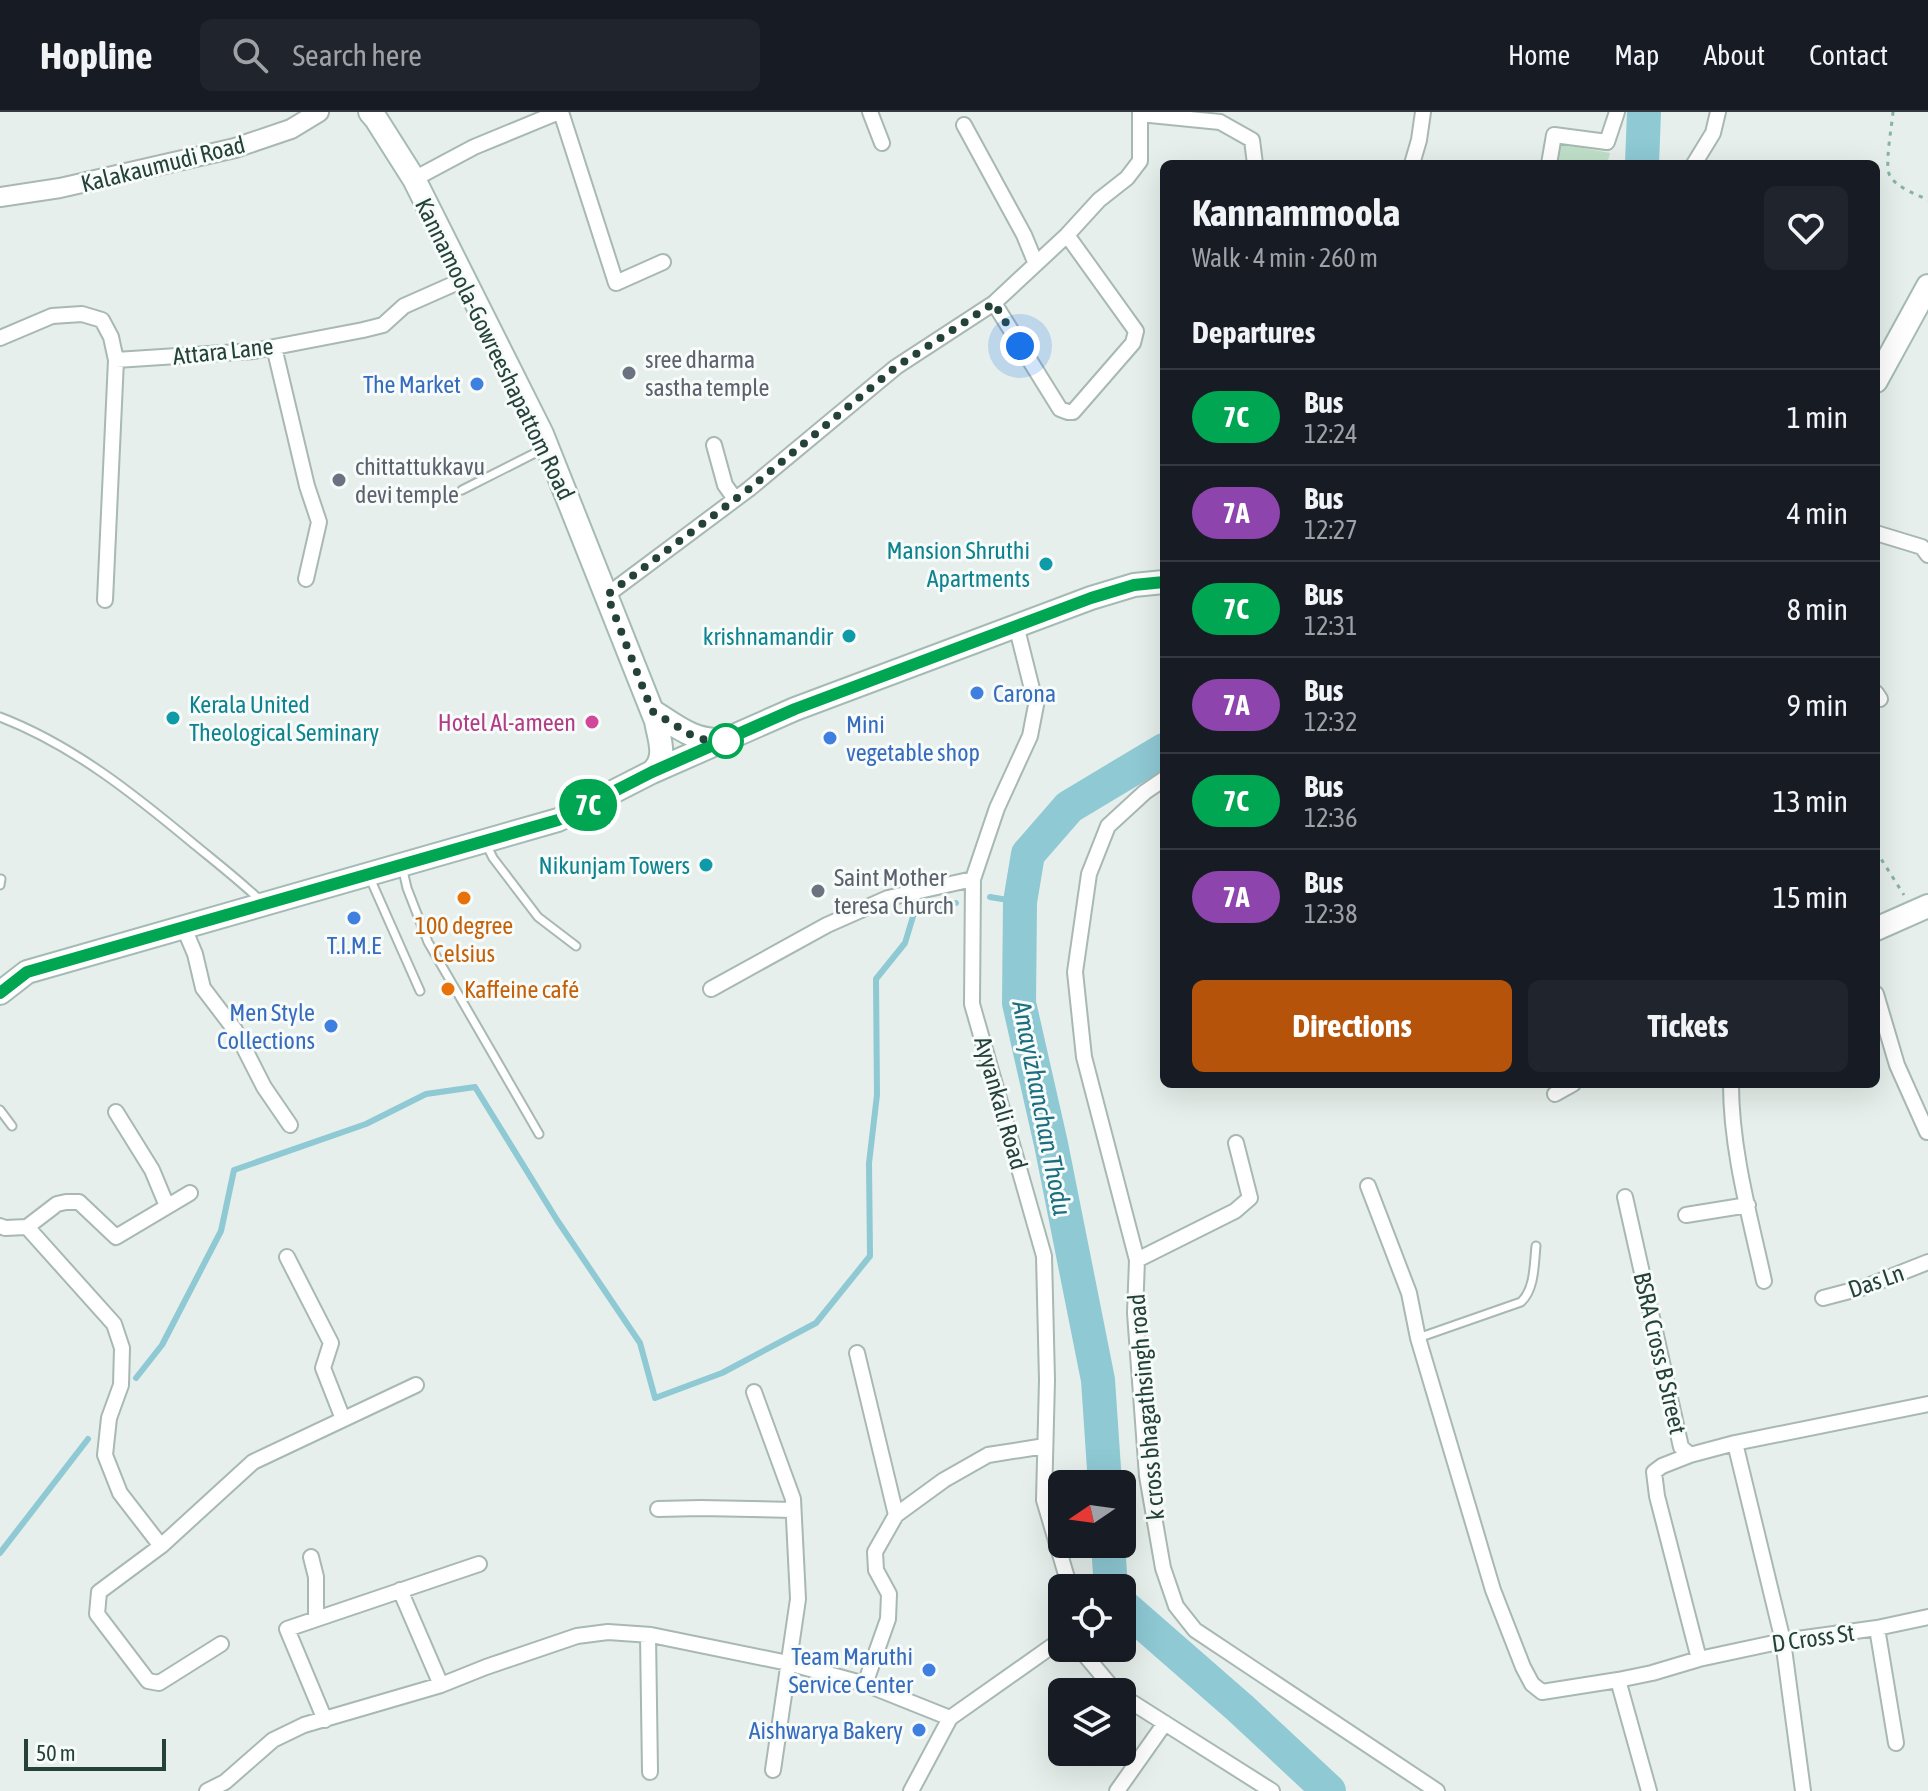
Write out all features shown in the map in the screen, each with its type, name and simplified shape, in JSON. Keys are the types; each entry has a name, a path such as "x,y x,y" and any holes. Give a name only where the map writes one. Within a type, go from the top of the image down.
{"main road":[{"name":"Kannamoola-Gowreeshapattom Road","path":"370,112 414,179 547,447 656,721 662,757 661,763 652,772"},
{"path":"1880,374 1928,286"},
{"path":"0,993 27,972 558,820 652,772 795,709 1091,598 1134,585 1160,582"},
{"path":"652,711 691,735 706,740 729,740"},
{"path":"1880,927 1921,909"}],"street":[{"name":"Kalakaumudi Road","path":"0,197 60,188 235,148 291,129 319,112"},
{"path":"414,179 474,147 560,112 616,283 663,262"},
{"path":"870,112 882,143"},
{"path":"1413,160 1423,112"},
{"path":"1550,160 1554,135 1607,142 1617,112"},
{"path":"1696,160 1713,133 1718,112"},
{"path":"607,595 735,499 896,367 994,303 1067,235 1099,200 1127,178 1140,161 1140,113 1220,122 1252,140 1254,160"},
{"path":"964,125 1024,235 1036,264"},
{"path":"994,303 1060,409 1073,412 1133,343 1136,331 1067,235"},
{"name":"Attara Lane","path":"116,360 254,351 363,330 383,325 404,306 465,279"},
{"path":"0,338 52,316 82,314 102,320 111,337 116,360 105,600"},
{"path":"274,347 307,486 319,522 306,579"},
{"path":"714,445 725,485 735,499"},
{"path":"1880,534 1922,547 1928,555"},
{"name":"Ayyankali Road","path":"1016,625 1036,705 1030,736 997,808 973,879 972,1004 1044,1256 1047,1380 1044,1500 1066,1574"},
{"name":"k cross bhagathsingh road","path":"1160,782 1108,826 1089,874 1075,972 1084,1057 1137,1260 1135,1313 1147,1476 1163,1568 1176,1606 1195,1630 1437,1791"},
{"path":"711,989 827,925 888,898 973,879"},
{"path":"184,928 195,954 203,988 235,1030 264,1087 290,1125"},
{"path":"1880,1008 1897,1065 1927,1132"},
{"path":"1555,1094 1566,1088"},
{"path":"1731,1088 1732,1120 1764,1281"},
{"path":"116,1112 152,1170 167,1206"},
{"path":"1137,1260 1235,1211 1250,1198 1236,1143"},
{"name":"D Cross St","path":"1368,1186 1409,1293 1418,1338 1493,1590 1523,1667 1532,1684 1542,1692 1652,1673 1699,1659 1783,1641 1877,1628 1928,1617"},
{"path":"0,1226 27,1227 57,1204 79,1202 116,1237 190,1193"},
{"name":"BSRA Cross B Street","path":"1625,1197 1681,1447 1690,1455 1928,1404"},
{"path":"1686,1215 1746,1198"},
{"path":"27,1227 114,1324 122,1348 121,1385 109,1418 105,1455 120,1493 161,1546"},
{"path":"287,1257 331,1343 323,1368 343,1419"},
{"name":"Das Ln","path":"1823,1298 1865,1287 1928,1262"},
{"path":"857,1353 896,1515"},
{"path":"221,1644 159,1683 148,1681 97,1614 99,1592 161,1546 253,1462 416,1385"},
{"path":"754,1392 793,1499 798,1599 773,1770"},
{"path":"1735,1443 1783,1641 1803,1791"},
{"path":"865,1684 888,1619 889,1594 876,1570 875,1552 896,1515 944,1480 988,1455 1045,1446"},
{"path":"1690,1455 1654,1472 1657,1496 1699,1659"},
{"path":"658,1509 793,1510"},
{"path":"311,1557 316,1577 316,1619"},
{"path":"325,1720 287,1629 479,1564"},
{"path":"400,1590 441,1685"},
{"path":"1877,1628 1896,1743"},
{"path":"207,1791 226,1786 273,1740 304,1725 441,1685 577,1636 608,1632 648,1635 788,1663 865,1684 950,1718"},
{"path":"648,1635 650,1772"},
{"path":"911,1791 950,1718 1048,1649"},
{"path":"1091,1662 1104,1678"},
{"path":"1618,1680 1649,1791"},
{"path":"1136,1705 1272,1791"},
{"path":"1117,1791 1165,1723"}],"lane":[{"path":"462,490 547,447"},
{"path":"0,717 37,733 95,767 174,827 265,905"},
{"path":"485,840 493,858 538,917 576,946"},
{"path":"402,865 407,888 428,942 539,1134"},
{"path":"368,874 420,991"},
{"path":"0,1110 12,1126"},
{"path":"1418,1338 1521,1302 1528,1296 1536,1246"}],"path":[{"path":"1893,112 1887,166 1890,177 1903,188 1928,200"},
{"path":"1880,856 1921,909"}],"green space":[{"path":"1556,143 1610,153 1608,160 1554,160"}],"waterway":[{"name":"Amayizhanchan Thodu","path":"1642,160 1644,112"},
{"name":"Amayizhanchan Thodu","path":"1104,1470 1098,1380 1051,1144 1019,1003 1020,902 1028,854 1069,807 1160,752"},
{"path":"990,897 1020,902"},
{"path":"136,1378 162,1345 221,1231 234,1170 366,1124 426,1094 475,1087 557,1220 640,1343 655,1398 722,1373 816,1323 870,1256 869,1163 877,1095 876,979 905,943 915,910 956,903"},
{"path":"0,1553 88,1439"},
{"name":"Amayizhanchan Thodu","path":"1109,1558 1110,1574"},
{"name":"Amayizhanchan Thodu","path":"1136,1617 1329,1791"}],"bus line":[{"name":"7C","path":"0,993 27,972 558,820 652,772 795,709 1091,598 1134,585 1160,582"}],"place":[{"name":"sree dharma sastha temple","path":"629,373"},
{"name":"The Market","path":"477,384"},
{"name":"chittattukkavu devi temple","path":"339,480"},
{"name":"Mansion Shruthi Apartments","path":"1046,564"},
{"name":"krishnamandir","path":"849,636"},
{"name":"Carona","path":"977,693"},
{"name":"Kerala United Theological Seminary","path":"173,718"},
{"name":"Hotel Al-ameen","path":"592,722"},
{"name":"Mini vegetable shop","path":"830,738"},
{"name":"Nikunjam Towers","path":"706,865"},
{"name":"Saint Mother teresa Church","path":"818,891"},
{"name":"100 degree Celsius","path":"464,898"},
{"name":"T.I.M.E","path":"354,918"},
{"name":"Kaffeine café","path":"448,989"},
{"name":"Men Style Collections","path":"331,1026"},
{"name":"Team Maruthi Service Center","path":"929,1670"},
{"name":"Aishwarya Bakery","path":"919,1730"}],"route":[{"path":"726,741 729,740 706,740 691,735 652,711 607,595 749,489 896,367 994,303 1020,346"}]}
